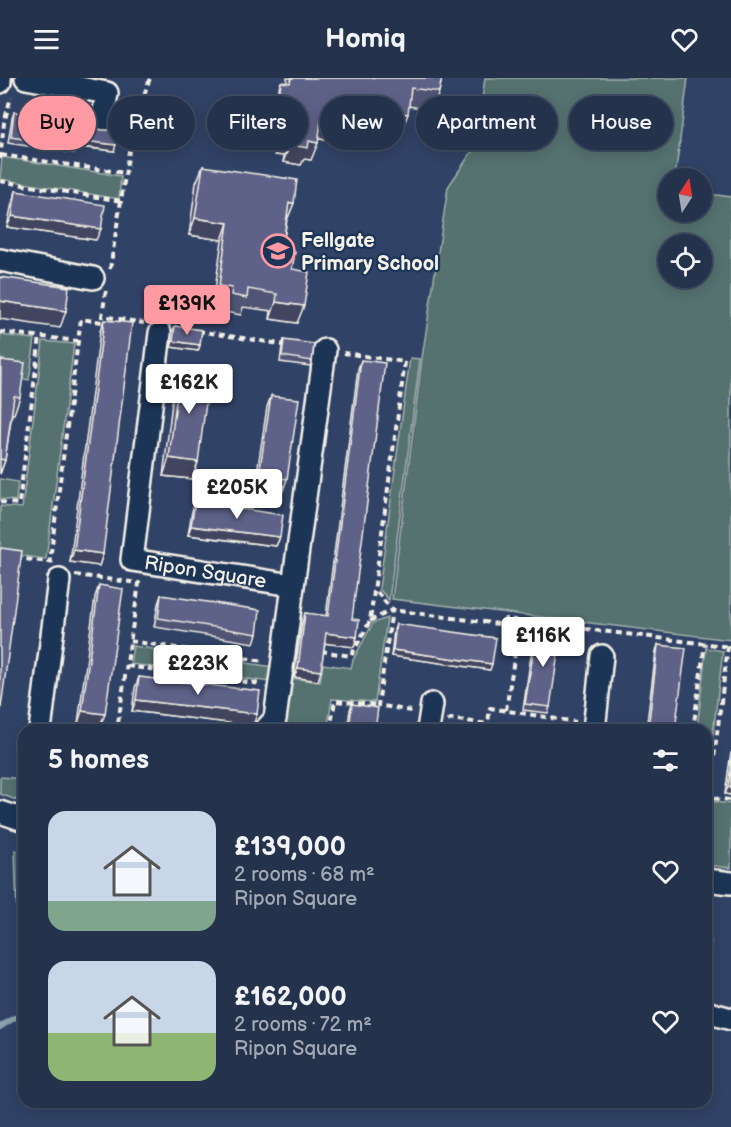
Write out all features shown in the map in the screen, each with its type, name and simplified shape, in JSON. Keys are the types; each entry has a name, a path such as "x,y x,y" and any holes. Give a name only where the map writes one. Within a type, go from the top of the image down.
{"street":[{"path":"10,81 107,93 102,123"},
{"path":"0,260 104,277"},
{"name":"Ripon Square","path":"155,328 132,560 292,585"},
{"path":"270,724 275,719 325,350"},
{"path":"41,724 59,572"},
{"path":"590,724 603,656"},
{"path":"430,724 432,704"},
{"path":"0,812 18,818"},
{"path":"712,881 731,883"},
{"path":"712,1014 731,1019"}],"path":[{"path":"59,572 81,320 102,322 104,277 121,201 133,126 150,78"},
{"path":"10,81 0,157 125,172"},
{"path":"0,181 121,201"},
{"path":"102,316 155,328"},
{"path":"192,330 293,346"},
{"path":"0,332 78,341"},
{"path":"0,502 19,504 40,336"},
{"path":"318,651 351,656 370,621 405,362 325,350"},
{"path":"10,557 59,572 138,583 118,724"},
{"path":"375,591 392,610"},
{"path":"378,705 392,610"},
{"path":"370,621 392,610 499,624 505,619 729,647 712,769"},
{"path":"506,710 520,621"},
{"path":"130,641 282,664"},
{"path":"694,724 705,643"},
{"path":"127,666 279,686"},
{"path":"331,724 335,701 411,711 429,724"},
{"path":"434,724 451,719 488,724 490,708 574,724"},
{"path":"712,798 731,800"}],"green space":[{"path":"485,78 688,78 676,168 658,168 658,222 712,222 712,194 731,197 731,640 392,599 422,358 448,187 473,150 557,150 557,96 482,96"},
{"path":"2,157 121,176 119,199 0,179"},
{"path":"0,335 35,339 29,380 0,375"},
{"path":"43,341 74,344 46,559 0,553 0,506 22,508"},
{"path":"410,358 420,359 389,600 379,589"},
{"path":"0,479 18,482 16,501 0,499"},
{"path":"387,618 375,702 332,699 328,724 280,724 291,678 320,682 323,664 351,668 373,623"},
{"path":"133,646 273,667 271,682 130,664"},
{"path":"706,648 723,651 712,742 712,724 698,724"},
{"path":"0,777 18,778 18,801 0,794"},
{"path":"712,802 731,804 731,868 712,866"},
{"path":"15,850 18,851 18,948"}],"building":[{"path":"291,78 442,78 439,92 411,88 408,114 404,113 404,96 320,96 318,143 309,141 308,148 308,96 279,96 281,82 290,83"},
{"path":"14,112 18,113 18,138 11,137"},
{"path":"96,129 108,130 108,144 96,142"},
{"path":"203,166 297,180 294,203 289,203 282,250 295,252 292,269 309,272 304,306 276,302 277,294 248,289 247,298 231,295 232,288 219,286 228,223 195,218"},
{"path":"16,191 105,205 101,229 12,216"},
{"path":"0,277 69,287 66,311 0,301"},
{"path":"104,320 132,323 103,554 74,550"},
{"path":"175,326 202,330 200,345 173,341"},
{"path":"284,340 314,344 312,361 282,356"},
{"path":"1,360 25,363 20,397 14,396 5,460 0,459"},
{"path":"361,360 385,363 352,619 359,620 357,637 326,633 321,671 298,668 305,613 328,616"},
{"path":"180,369 210,373 198,462 169,458"},
{"path":"271,396 299,399 287,479 259,475"},
{"path":"195,502 283,515 280,537 191,526"},
{"path":"1,548 22,551 0,715 0,551"},
{"path":"99,585 123,589 105,714 82,711"},
{"path":"161,595 260,610 257,634 158,618"},
{"path":"396,624 496,638 492,664 393,650"},
{"path":"537,629 561,633 550,707 525,704"},
{"path":"658,645 686,648 676,724 649,724"},
{"path":"139,677 260,691 257,714 136,700"},
{"path":"352,704 378,708 376,724 350,724"},
{"path":"731,764 731,788 728,787"}],"waterway":[{"path":"0,1027 14,1018"}],"place":[{"name":"Fellgate Primary School","path":"278,251"}]}
